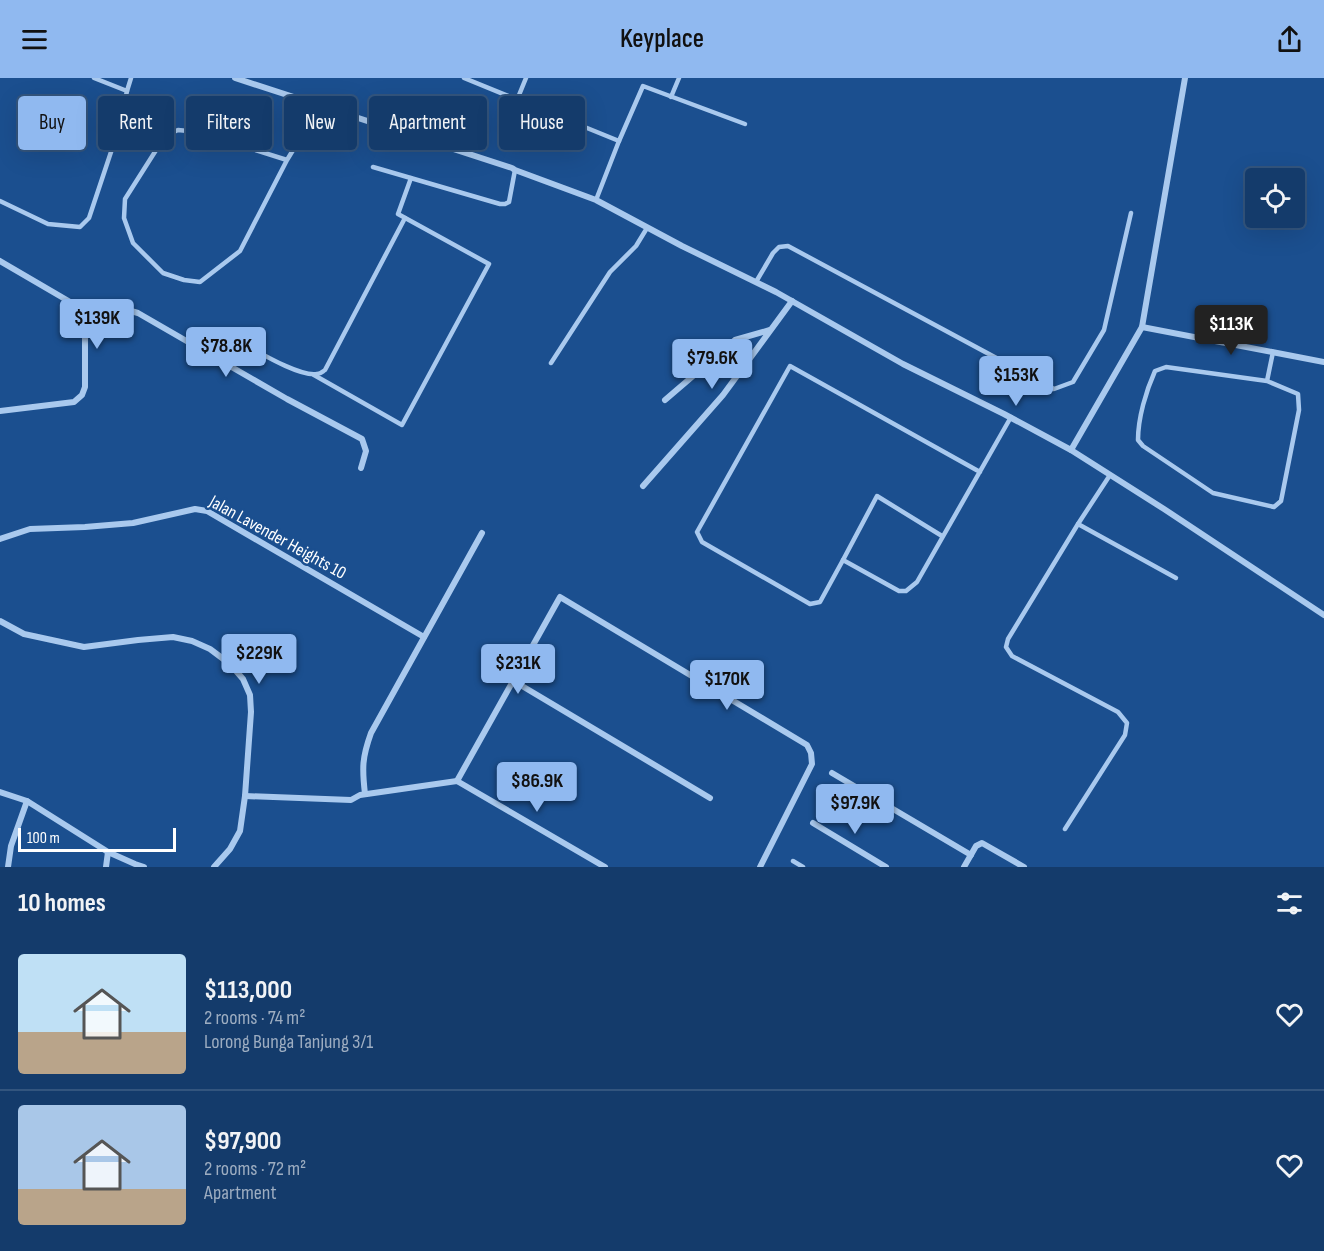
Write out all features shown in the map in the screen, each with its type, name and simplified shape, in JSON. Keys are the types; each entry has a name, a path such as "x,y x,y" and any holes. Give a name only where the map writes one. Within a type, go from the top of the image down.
{"street":[{"path":"235,78 290,96"},
{"path":"1071,450 1142,327 1185,78"},
{"path":"357,118 502,164 596,200 756,282 903,364 1011,417 1071,450 1324,615"},
{"path":"0,261 77,306 85,323 85,387 82,395 74,402 0,411"},
{"path":"643,486 723,395 792,301"},
{"path":"77,306 99,302 138,313 363,440 366,452 362,468"},
{"path":"1142,327 1324,362"},
{"path":"665,400 735,340 771,330"},
{"name":"Jalan Lavender Heights 10","path":"0,539 30,529 133,523 195,509 207,511 424,637"},
{"path":"365,794 362,774 364,755 371,733 482,533"},
{"path":"457,781 560,597 807,745 811,753 812,764 760,867"},
{"path":"0,621 24,634 84,647 173,637 192,641 230,664 243,679 250,695 251,712 245,796 240,831 230,849 214,867"},
{"path":"512,680 710,798"},
{"path":"832,773 971,855"},
{"path":"245,796 351,800 365,794 457,781 605,867"},
{"path":"0,792 27,801 108,852 144,867"},
{"path":"8,867 11,846 27,801"},
{"path":"813,823 886,867"},
{"path":"964,867 978,844 982,843 1024,867"},
{"path":"106,867 108,852"}],"lane":[{"path":"94,78 127,91"},
{"path":"0,201 48,224 80,227 89,218 119,128 131,78"},
{"path":"519,96 526,78"},
{"path":"672,97 679,78"},
{"path":"468,79 508,96"},
{"path":"596,200 643,86 745,124"},
{"path":"585,127 619,141"},
{"path":"287,160 198,132 178,130 165,136 125,199 124,218 133,243 163,273 184,280 200,282 240,251 293,150"},
{"path":"373,167 500,204 509,202 515,170"},
{"path":"240,342 293,370 314,375 402,425 489,264 398,214 411,178"},
{"path":"756,282 773,253 779,247 788,246 1054,389 1073,382 1104,330 1131,213"},
{"path":"314,375 325,370 405,218"},
{"path":"552,363 610,272 636,246 647,228"},
{"path":"1267,381 1273,352"},
{"path":"942,536 877,496 820,602 810,604 702,542 697,532 790,366 980,472"},
{"path":"1166,367 1267,381 1298,394 1299,410 1281,501 1274,507 1213,493 1143,446 1138,440 1138,430 1155,370 1166,367"},
{"path":"843,560 899,591 906,591 916,582 1011,417"},
{"path":"1065,829 1125,735 1127,723 1118,712 1012,656 1006,647 1008,639 1110,475"},
{"path":"1078,524 1176,578"},
{"path":"793,861 803,867"}]}
